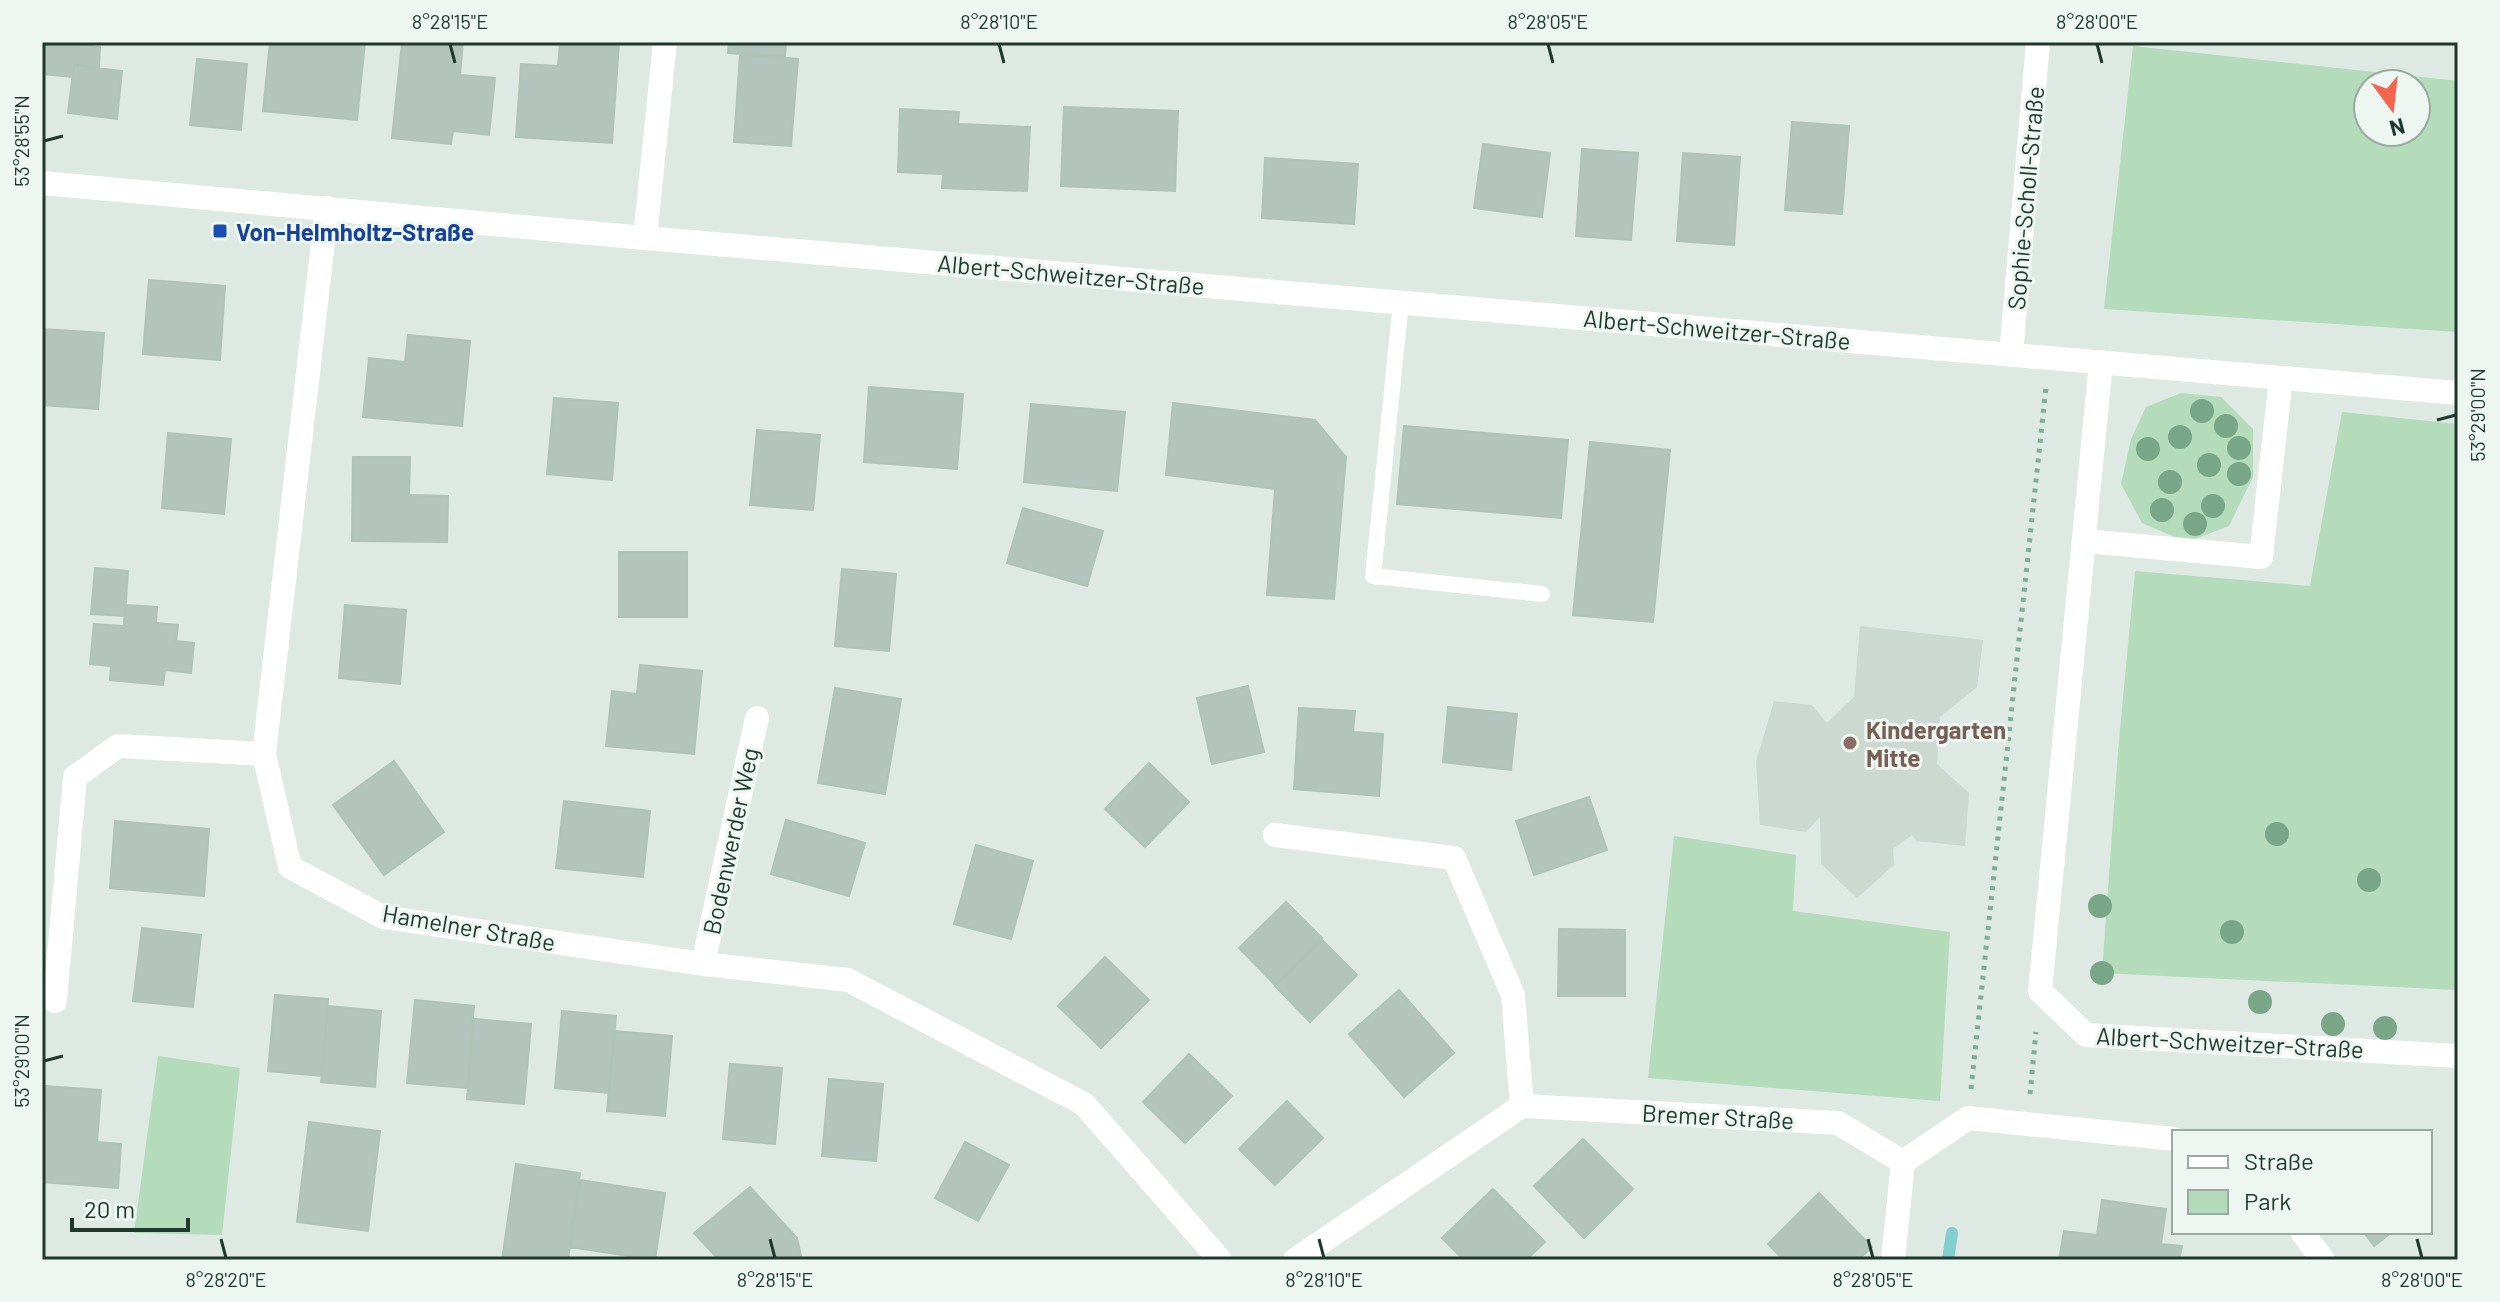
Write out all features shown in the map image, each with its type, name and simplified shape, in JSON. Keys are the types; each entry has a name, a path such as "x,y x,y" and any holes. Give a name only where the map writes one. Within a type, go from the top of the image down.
{"street":[{"path":"645,238 665,42"},
{"name":"Sophie-Scholl-Straße","path":"2011,355 2038,42"},
{"name":"Albert-Schweitzer-Straße","path":"42,183 645,238 2458,393"},
{"name":"Hamelner Straße","path":"327,208 264,754 290,867 383,917 703,964 848,980 1084,1104 1220,1260"},
{"path":"2040,991 2101,362"},
{"path":"2085,541 2261,557 2281,378"},
{"name":"Bodenwerder Weg","path":"703,964 757,718"},
{"path":"55,1001 75,777 118,746 264,754"},
{"path":"1275,835 1454,858 1513,995 1522,1106 1295,1260"},
{"name":"Albert-Schweitzer-Straße","path":"2040,991 2086,1035 2458,1056"},
{"name":"Bremer Straße","path":"1522,1106 1838,1123 1903,1162"},
{"path":"1893,1260 1903,1162 1968,1118 2172,1139"},
{"path":"2304,1234 2323,1260"}],"lane":[{"path":"1401,302 1373,576 1542,594"}],"path":[{"path":"1968,1118 2049,358"},
{"path":"2027,1124 2040,991"}],"shaded area":[{"name":"Kindergarten Mitte","path":"1860,626 1983,640 1977,687 1940,717 1937,764 1969,793 1965,846 1916,841 1912,835 1893,849 1894,865 1857,898 1821,864 1820,817 1806,832 1760,825 1756,762 1774,701 1812,705 1827,723 1854,697"}],"green space":[{"path":"2133,46 2352,70 2352,148 2432,148 2432,78 2458,81 2458,332 2104,309"},
{"path":"2181,393 2221,397 2253,429 2253,477 2229,526 2187,542 2142,523 2121,484 2131,439 2146,407"},
{"path":"2342,412 2458,424 2458,990 2102,973 2135,571 2310,586"},
{"path":"1674,836 1796,855 1793,911 1950,932 1940,1101 1648,1078"},
{"path":"158,1056 240,1068 222,1235 134,1233"}],"building":[{"path":"42,42 84,42 84,45 100,47 99,68 74,65 73,77 42,74"},
{"path":"270,42 365,42 357,120 263,111"},
{"path":"402,42 463,42 460,75 495,78 489,135 453,131 451,144 392,138"},
{"path":"560,42 619,42 612,143 516,137 521,64 558,66"},
{"path":"729,42 786,42 785,57 728,53"},
{"path":"740,54 798,59 791,146 734,142"},
{"path":"197,59 247,64 241,130 190,125"},
{"path":"74,65 122,71 117,119 68,113"},
{"path":"1064,107 1178,111 1175,191 1061,186"},
{"path":"900,109 959,112 958,124 1030,127 1027,191 942,188 943,174 898,172"},
{"path":"1792,122 1849,126 1842,214 1785,210"},
{"path":"1483,144 1550,153 1542,217 1474,208"},
{"path":"1582,149 1638,153 1631,240 1576,236"},
{"path":"1683,153 1740,157 1734,245 1677,241"},
{"path":"1265,158 1358,164 1354,224 1262,218"},
{"path":"149,280 225,286 220,360 143,354"},
{"path":"42,329 104,333 98,409 42,405"},
{"path":"408,335 470,341 462,426 363,417 369,358 405,362"},
{"path":"869,387 963,394 957,469 864,462"},
{"path":"554,398 618,403 612,480 547,474"},
{"path":"1173,403 1315,420 1346,457 1334,599 1267,595 1275,489 1166,475"},
{"path":"1031,404 1125,412 1117,491 1024,482"},
{"path":"1404,426 1568,440 1561,518 1397,504"},
{"path":"757,430 820,435 813,510 750,505"},
{"path":"168,433 231,439 224,514 162,508"},
{"path":"1590,442 1670,450 1653,622 1573,615"},
{"path":"353,457 410,457 409,495 448,496 447,542 352,541"},
{"path":"1023,508 1103,531 1087,586 1007,563"},
{"path":"619,552 687,552 687,617 619,617"},
{"path":"95,568 128,571 125,616 91,614"},
{"path":"842,569 896,574 889,651 835,646"},
{"path":"125,605 157,607 156,623 178,625 176,641 194,643 191,673 165,670 163,685 110,680 111,666 90,664 94,624 124,626"},
{"path":"345,605 406,610 400,684 339,678"},
{"path":"640,665 702,671 694,754 606,746 612,691 637,694"},
{"path":"1248,686 1264,752 1212,764 1197,698"},
{"path":"835,688 901,699 885,794 818,783"},
{"path":"1448,707 1517,714 1511,770 1443,762"},
{"path":"1299,708 1355,711 1353,732 1383,734 1379,796 1294,789"},
{"path":"394,761 444,832 384,875 333,805"},
{"path":"1149,763 1189,802 1145,847 1105,809"},
{"path":"1589,797 1607,850 1534,875 1516,821"},
{"path":"564,801 650,811 643,877 556,868"},
{"path":"786,820 865,843 849,896 771,874"},
{"path":"115,821 209,829 204,896 110,888"},
{"path":"976,845 1033,861 1011,939 954,924"},
{"path":"1286,902 1322,938 1275,985 1239,948"},
{"path":"142,928 201,935 193,1007 133,1001"},
{"path":"1559,929 1625,930 1625,996 1558,996"},
{"path":"1322,940 1357,975 1310,1022 1275,986"},
{"path":"1105,957 1149,1000 1101,1048 1058,1006"},
{"path":"1399,990 1454,1053 1404,1097 1349,1034"},
{"path":"275,995 328,999 322,1076 268,1071"},
{"path":"415,1000 474,1006 467,1088 407,1083"},
{"path":"328,1006 381,1011 375,1087 321,1082"},
{"path":"562,1011 616,1016 609,1093 555,1088"},
{"path":"474,1019 531,1024 524,1104 467,1099"},
{"path":"614,1031 672,1036 665,1116 607,1111"},
{"path":"1189,1054 1232,1096 1185,1143 1143,1102"},
{"path":"730,1064 782,1068 775,1144 723,1139"},
{"path":"829,1079 883,1084 876,1161 822,1156"},
{"path":"45,1086 101,1090 97,1142 121,1144 118,1188 42,1182"},
{"path":"1287,1101 1323,1138 1275,1185 1239,1149"},
{"path":"309,1122 380,1131 368,1231 297,1222"},
{"path":"1583,1139 1633,1189 1584,1238 1534,1186"},
{"path":"965,1142 1009,1165 978,1221 935,1198"},
{"path":"516,1164 580,1173 568,1260 502,1260"},
{"path":"580,1180 665,1193 655,1260 570,1247"},
{"path":"750,1187 797,1238 802,1260 719,1260 694,1233"},
{"path":"1493,1189 1545,1242 1526,1260 1464,1260 1442,1238"},
{"path":"1819,1193 1872,1247 1858,1260 1784,1260 1768,1244"},
{"path":"2102,1200 2166,1209 2161,1244 2182,1246 2179,1260 2059,1260 2064,1231 2097,1235"},
{"path":"2365,1234 2389,1234 2374,1246"}],"waterway":[{"path":"1948,1260 1952,1233"}],"place":[{"name":"Von-Helmholtz-Straße","path":"220,231"},
{"name":"Kindergarten Mitte","path":"1850,743"}]}
